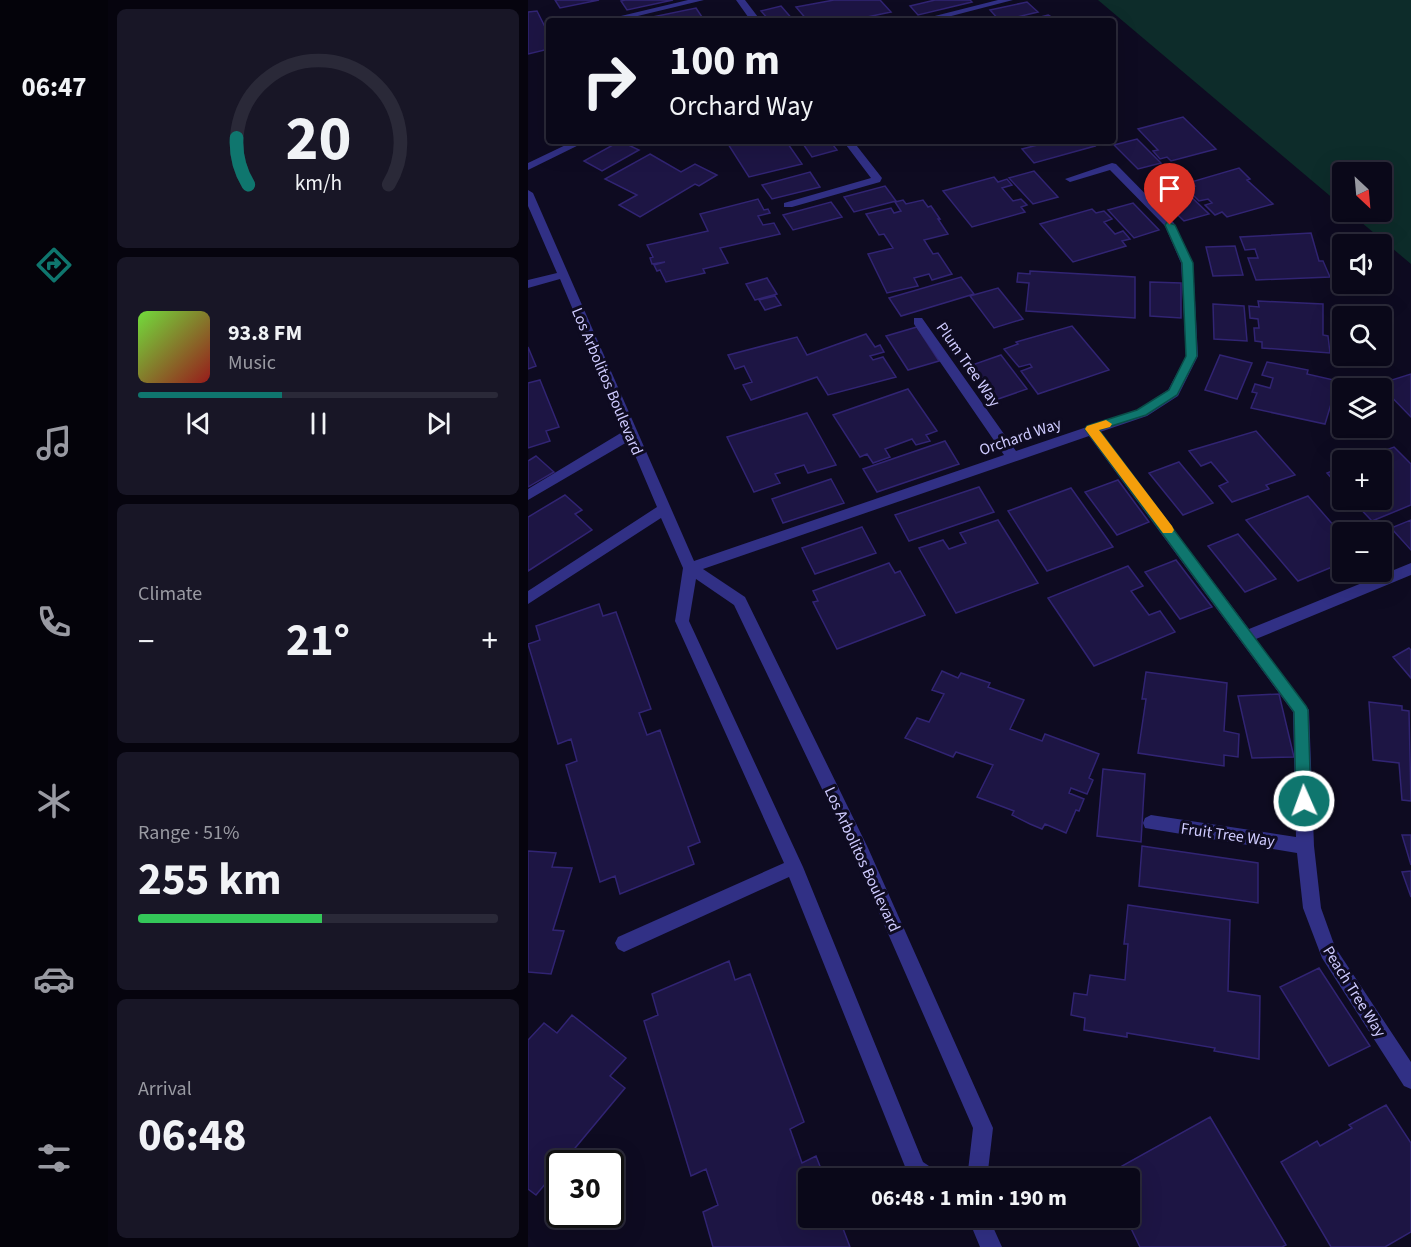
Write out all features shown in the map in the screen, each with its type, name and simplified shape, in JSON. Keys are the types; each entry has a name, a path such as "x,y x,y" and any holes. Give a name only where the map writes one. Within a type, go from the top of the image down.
{"street":[{"path":"618,18 700,0"},
{"path":"740,0 754,18"},
{"path":"933,18 1009,0"},
{"path":"528,167 576,144"},
{"path":"789,204 870,184 877,178 850,144"},
{"name":"Orchard Way","path":"690,568 1142,412 1173,393 1192,356 1187,263 1170,225 1112,166 1070,179"},
{"name":"Los Arbolitos Boulevard","path":"528,193 630,434 690,568 740,601 862,854 984,1128 979,1168"},
{"path":"528,284 563,275"},
{"name":"Plum Tree Way","path":"918,321 1012,456"},
{"name":"Peach Tree Way","path":"1091,429 1301,710 1305,846 1312,908 1328,952 1411,1079"},
{"path":"528,495 630,434"},
{"path":"528,598 664,509"},
{"path":"690,568 682,621 794,867 915,1168"},
{"path":"1247,636 1411,568"},
{"name":"Fruit Tree Way","path":"1151,823 1305,846"},
{"path":"624,943 794,867"},
{"path":"982,1228 991,1247"}],"green space":[{"path":"1098,0 1411,0 1411,264 1392,248 1392,234 1375,234 1361,222 1392,222 1392,162 1332,162 1332,198"}],"building":[{"path":"555,0 599,0 560,8"},
{"path":"673,0 627,10 621,1"},
{"path":"834,0 880,0 891,12 862,18 805,18 796,7"},
{"path":"935,0 970,0 972,2 918,15 910,6"},
{"path":"1027,2 1038,12 1013,18 997,18 990,10"},
{"path":"781,6 791,18 767,18 761,11"},
{"path":"696,8 702,17 698,18 648,18"},
{"path":"537,11 546,29 546,50 528,54 528,12"},
{"path":"1048,15 1053,18 1037,18"},
{"path":"1183,117 1216,149 1171,161 1167,157 1160,159 1153,151 1158,150 1138,129"},
{"path":"1137,139 1161,163 1138,169 1114,145"},
{"path":"615,144 626,144 639,150 602,171 584,161"},
{"path":"728,144 788,144 802,164 749,177"},
{"path":"803,144 832,144 837,150 812,157"},
{"path":"1041,144 1093,144 1095,146 1034,163 1022,149"},
{"path":"650,154 681,172 695,164 717,175 699,186 695,184 640,217 619,205 637,195 605,179"},
{"path":"1239,168 1250,179 1247,180 1273,204 1227,217 1222,212 1215,215 1205,205 1212,203 1208,199 1199,201 1186,188 1195,186 1191,182"},
{"path":"1034,171 1058,197 1033,204 1009,178"},
{"path":"810,172 820,187 772,199 762,185"},
{"path":"994,177 998,182 1007,179 1012,185 1002,188 1013,201 1021,199 1027,205 1021,207 1025,212 972,227 943,191"},
{"path":"885,186 896,201 854,212 844,197"},
{"path":"1184,190 1209,214 1184,221 1159,197"},
{"path":"758,199 764,210 768,209 770,213 758,216 763,225 774,223 780,234 720,248 728,263 703,269 705,273 666,282 660,270 657,271 654,265 665,262 652,264 650,258 653,257 647,245 708,231 700,214"},
{"path":"903,200 906,204 923,200 928,207 931,206 940,219 938,219 948,234 924,240 933,254 938,253 952,274 932,280 929,274 914,278 918,286 887,293 868,254 893,248 884,234 879,235 866,214 891,208 894,213 901,211 895,202"},
{"path":"831,202 842,217 793,230 783,215"},
{"path":"1133,203 1159,230 1134,238 1108,210"},
{"path":"1092,209 1096,213 1104,211 1112,219 1104,222 1115,234 1123,231 1130,239 1122,241 1126,246 1073,262 1040,224"},
{"path":"1311,233 1319,261 1323,261 1330,277 1256,280 1248,258 1258,258 1255,249 1245,250 1240,237"},
{"path":"1235,246 1243,275 1213,276 1206,247"},
{"path":"1030,271 1135,277 1135,318 1026,311 1029,283 1017,282 1018,273 1030,274"},
{"path":"961,277 974,294 901,316 889,298"},
{"path":"767,278 777,294 755,300 746,284"},
{"path":"1150,282 1181,283 1181,318 1150,316"},
{"path":"998,288 1023,319 994,328 970,296"},
{"path":"775,296 781,305 765,310 759,300"},
{"path":"1258,301 1323,304 1323,335 1328,336 1330,353 1262,348 1262,342 1255,341 1254,328 1259,328 1258,319 1250,318 1249,306 1259,307"},
{"path":"1213,304 1244,306 1247,341 1214,339"},
{"path":"1072,326 1109,370 1038,394 1021,371 1032,367 1030,364 1019,367 1004,349 1018,344 1016,342"},
{"path":"917,327 939,361 908,370 886,336"},
{"path":"866,334 875,347 880,345 884,352 870,356 873,360 883,357 896,377 828,395 817,377 751,400 743,385 752,382 744,366 735,369 728,355 797,337 807,355"},
{"path":"528,347 536,366 528,369"},
{"path":"1001,355 1027,389 998,399 972,365"},
{"path":"1220,355 1252,363 1237,399 1205,390"},
{"path":"1267,362 1308,370 1307,374 1332,380 1332,401 1325,424 1251,408 1257,393 1252,392 1255,384 1270,388 1273,378 1262,375"},
{"path":"1411,374 1411,417 1392,397 1392,380"},
{"path":"540,380 559,427 546,431 550,441 528,448 528,383"},
{"path":"908,389 937,431 926,435 930,441 916,445 912,439 885,449 890,457 873,463 867,454 860,457 833,415"},
{"path":"807,413 836,465 808,473 804,465 775,474 780,483 754,492 727,437"},
{"path":"1256,431 1295,475 1266,485 1269,489 1232,502 1219,486 1228,482 1211,462 1201,466 1189,451"},
{"path":"945,441 959,464 877,492 863,469"},
{"path":"1394,447 1411,464 1411,505 1372,521 1362,510 1392,510 1392,450 1386,450"},
{"path":"536,456 554,472 528,487 528,461"},
{"path":"1179,462 1213,503 1183,515 1149,473"},
{"path":"831,479 844,503 783,523 772,499"},
{"path":"1118,480 1149,522 1117,535 1085,492"},
{"path":"979,487 994,512 909,541 895,515"},
{"path":"1071,488 1113,547 1047,571 1008,511"},
{"path":"565,495 582,510 575,514 592,530 528,571 528,517"},
{"path":"1308,496 1332,524 1332,567 1298,581 1246,520"},
{"path":"998,520 1038,583 956,613 919,548 943,540 949,549 966,543 960,533"},
{"path":"1411,520 1411,550 1392,529"},
{"path":"862,527 876,553 815,574 802,548"},
{"path":"1238,534 1276,579 1245,592 1208,546"},
{"path":"1176,560 1212,607 1180,619 1145,572"},
{"path":"889,563 895,573 900,571 925,615 837,649 813,602 818,601 813,591"},
{"path":"1128,566 1143,586 1131,591 1149,615 1160,611 1175,632 1094,666 1048,598"},
{"path":"599,604 603,616 616,612 651,709 639,713 647,735 660,730 700,842 688,847 694,864 620,894 615,876 600,882 566,765 577,761 571,739 558,744 528,644 540,640 536,626"},
{"path":"1409,648 1411,650 1411,678 1393,657"},
{"path":"942,671 958,678 961,673 990,683 988,687 1024,700 1010,729 1042,741 1045,734 1099,754 1089,778 1093,780 1087,794 1071,788 1069,793 1084,799 1079,811 1076,810 1066,833 1045,824 1042,829 1012,815 1014,811 977,797 993,765 956,752 953,757 905,738 917,718 929,722 944,694 932,690"},
{"path":"1146,672 1227,683 1224,731 1239,734 1238,757 1224,755 1224,766 1138,753 1146,699 1142,699"},
{"path":"1279,694 1294,757 1252,758 1238,696"},
{"path":"1369,702 1402,706 1402,710 1409,711 1411,801 1402,800 1399,763 1373,760"},
{"path":"1103,769 1145,774 1141,842 1097,836"},
{"path":"1402,835 1411,835 1411,865"},
{"path":"1142,846 1258,863 1258,903 1139,886"},
{"path":"528,851 556,853 552,867 572,868 553,930 564,931 551,974 528,972"},
{"path":"1411,871 1411,897 1402,872"},
{"path":"1128,905 1230,920 1228,991 1260,996 1259,1059 1214,1051 1215,1048 1127,1033 1127,1037 1084,1030 1085,1018 1071,1015 1074,993 1087,995 1090,975 1125,980 1128,944 1124,944"},
{"path":"729,961 735,980 750,974 804,1122 790,1129 802,1163 816,1156 821,1168 798,1168 798,1228 843,1228 850,1247 713,1247 703,1212 718,1205 706,1169 691,1176 644,1021 658,1015 652,994"},
{"path":"1319,968 1370,1046 1329,1066 1280,987"},
{"path":"572,1015 626,1058 610,1076 625,1088 573,1150 546,1150 546,1183 536,1195 528,1189 528,1040 544,1023 557,1033"},
{"path":"1386,1105 1411,1143 1411,1232 1385,1247 1331,1247 1281,1162 1317,1141 1320,1146 1352,1128 1349,1125"},
{"path":"1210,1117 1286,1245 1282,1247 1140,1247 1131,1228 1140,1228 1140,1168 1118,1168"}],"slow traffic":[{"path":"1106,424 1091,429 1167,530"}],"route":[{"path":"1170,225 1187,263 1192,356 1173,393 1142,412 1091,429 1301,710 1304,801"}]}
